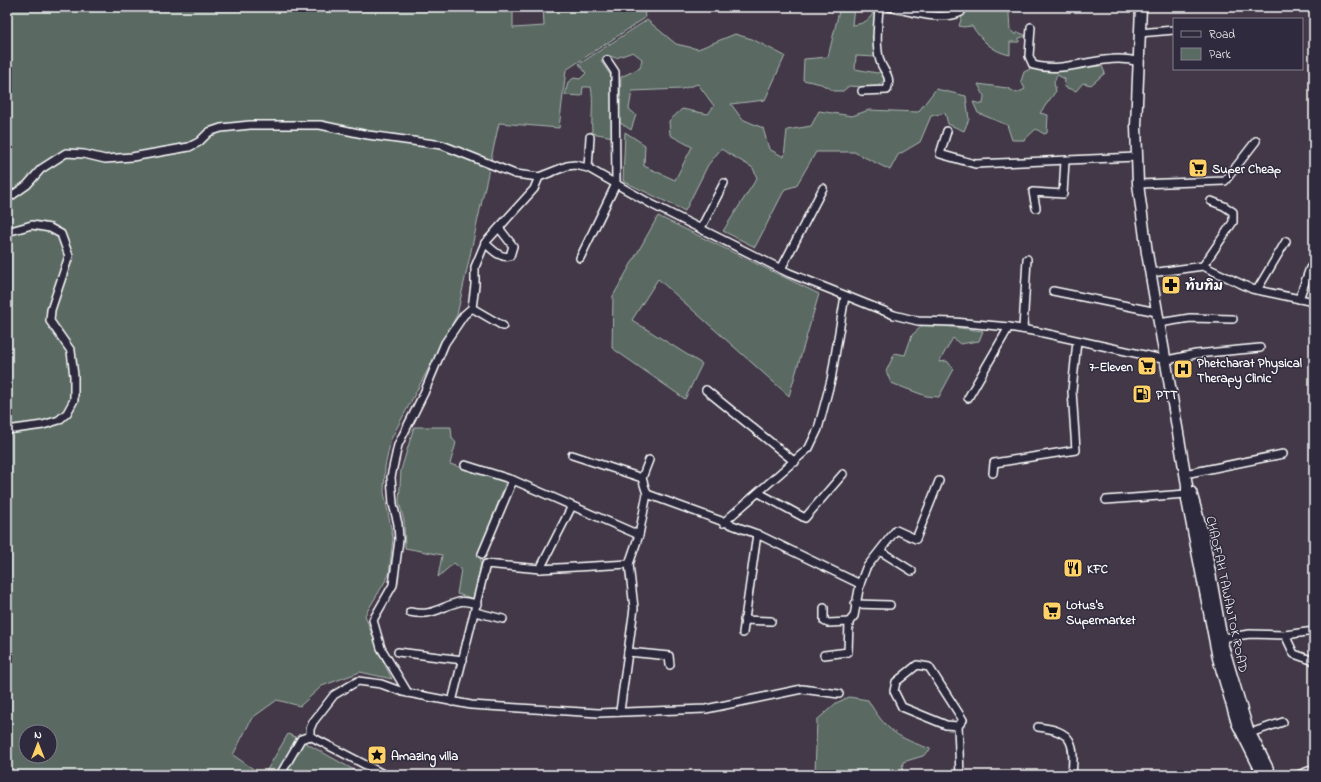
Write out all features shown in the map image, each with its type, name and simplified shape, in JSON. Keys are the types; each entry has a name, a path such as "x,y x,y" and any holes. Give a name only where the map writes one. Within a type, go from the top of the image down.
{"main road":[{"name":"CHAOFAH TAWANTOK ROAD","path":"1141,7 1136,156 1138,184 1157,312 1167,360 1187,489 1218,658 1237,723 1263,775"},
{"name":"CHAOFAH TAWANTOK ROAD","path":"1187,489 1193,498 1203,534 1222,638 1250,733 1271,775"}],"street":[{"path":"862,91 887,90 889,84 888,73 880,62 878,49 879,7"},
{"path":"889,7 952,17 961,12 962,7"},
{"path":"1031,27 1029,56 1033,65 1054,67 1109,58 1128,58 1139,62"},
{"path":"1139,33 1173,30"},
{"path":"580,258 616,184 615,72 607,60"},
{"path":"7,199 27,185 41,169 66,153 84,154 105,159 132,157 189,147 199,142 210,132 221,128 250,125 320,125 368,135 442,145 516,174 539,177 567,166 575,165 588,168 653,205 781,269 845,296 918,321 954,322 1009,327 1167,360 1196,354 1260,348"},
{"path":"947,131 940,154 975,164 1065,161 1136,156"},
{"path":"588,168 590,137"},
{"path":"1138,184 1225,181 1256,141"},
{"path":"1036,208 1033,192 1063,194 1065,161"},
{"path":"408,693 381,648 373,620 394,585 399,540 398,524 393,504 391,477 398,446 424,394 445,343 464,315 472,308 475,285 475,266 486,243 534,189 539,177"},
{"path":"701,228 724,183"},
{"path":"781,269 823,188"},
{"path":"1204,266 1233,222 1233,212 1211,201"},
{"path":"7,232 32,225 50,228 61,234 69,256 51,310 50,321 70,351 74,376 74,400 67,413 59,420 43,425 7,430"},
{"path":"486,243 501,256 510,256 513,246 499,228"},
{"path":"1257,290 1286,241"},
{"path":"1023,330 1026,259"},
{"path":"1299,299 1310,268 1314,265"},
{"path":"1151,273 1204,266 1257,290 1314,302"},
{"path":"1053,291 1157,312"},
{"path":"723,523 795,462 809,448 818,429 831,380 845,296"},
{"path":"472,308 503,326"},
{"path":"1159,322 1190,318 1233,319"},
{"path":"968,398 1009,327"},
{"path":"993,473 994,463 1076,450 1072,391 1077,341"},
{"path":"706,390 795,462"},
{"path":"1185,474 1283,454"},
{"path":"572,455 642,478"},
{"path":"620,711 634,608 629,564 639,535 646,494 642,478 649,460"},
{"path":"465,465 513,480 639,535"},
{"path":"758,493 805,518 843,474"},
{"path":"482,554 513,480"},
{"path":"824,655 848,652 849,622 854,616 855,604 860,584 866,568 896,530 916,539 939,481"},
{"path":"1106,500 1187,489"},
{"path":"646,494 757,534 860,584"},
{"path":"540,569 572,506"},
{"path":"742,633 757,534"},
{"path":"880,551 912,571"},
{"path":"452,702 486,564 540,569 629,564"},
{"path":"410,612 420,614 437,612 460,601 477,604"},
{"path":"855,604 890,605"},
{"path":"824,608 824,621 828,623 849,622"},
{"path":"475,612 503,619"},
{"path":"744,620 771,621"},
{"path":"1222,638 1250,634 1285,635 1314,630"},
{"path":"1285,635 1294,654 1314,661"},
{"path":"398,652 463,660"},
{"path":"628,652 669,656 670,665"},
{"path":"958,726 946,725 902,707 894,691 896,682 917,665 929,667 963,720 958,726 960,775"},
{"path":"310,736 312,722 334,695 358,681 381,684 408,693 471,705 590,712 706,709 802,689 839,694"},
{"path":"1250,733 1283,722"},
{"path":"1038,727 1055,729 1068,739 1074,752 1072,775"},
{"path":"280,775 301,739 310,736 385,775"},
{"path":"1298,775 1314,768"}],"green space":[{"path":"7,7 513,7 513,28 544,26 543,7 644,7 645,18 566,70 559,128 499,123 457,315 391,439 385,467 384,492 393,538 389,575 365,615 378,651 392,679 360,672 322,686 300,706 277,700 252,718 233,755 262,775 7,775"},
{"path":"840,7 854,7 852,25 860,24 866,21 871,16 875,8 877,10 876,35 872,36 876,57 856,56 855,69 877,73 882,71 887,81 882,82 877,88 849,86 843,91 834,91 821,84 803,80 804,59 828,57"},
{"path":"965,7 1013,7 1009,14 1010,30 1016,35 1018,32 1027,36 1019,38 1019,42 1010,42 1010,55 998,51 983,41 972,26 959,26"},
{"path":"647,20 676,44 698,49 735,34 752,39 785,56 765,100 731,104 742,119 763,128 769,149 784,157 787,130 811,126 819,111 852,116 869,110 918,112 936,89 966,96 969,119 964,131 948,124 945,113 931,116 920,142 898,155 890,170 854,152 816,152 796,186 785,189 755,247 723,231 757,178 753,168 721,149 708,165 685,211 623,181 625,132 645,145 644,166 675,180 692,147 670,135 669,121 682,109 708,114 714,106 698,84 682,89 632,91 629,109 636,115 631,130 619,122 621,77 640,68 642,59 633,52 616,58 607,55 601,61 611,76 613,137 592,133 591,87 583,87 582,96 565,95 568,82 574,78 580,79 586,73 579,64"},
{"path":"1102,66 1105,73 1091,85 1083,83 1076,91 1064,87 1065,79 1057,75 1054,83 1056,91 1040,113 1048,115 1047,133 1044,134 1036,129 1024,140 1012,140 1007,125 978,113 973,102 983,104 984,96 978,84 1007,88 1017,93 1025,89 1021,81 1024,72 1032,68 1041,71"},
{"path":"658,216 819,294 789,396 658,279 632,320 702,364 685,399 612,348 613,296"},
{"path":"923,325 983,331 979,341 960,344 953,338 939,362 947,361 954,369 939,397 926,396 891,383 886,371 895,353 905,355 912,335"},
{"path":"414,427 451,427 452,438 456,443 450,464 506,482 479,553 481,561 475,599 457,594 461,569 454,563 438,577 442,555 405,548 404,521 399,502 401,470"},
{"path":"849,697 868,700 881,719 894,732 901,737 931,749 923,756 903,762 902,775 812,775 815,772 817,720 836,703"},
{"path":"288,734 295,737 363,775 264,775"}],"place":[{"name":"Super Cheap","path":"1198,168"},
{"name":"ท้บทิม","path":"1171,285"},
{"name":"7-Eleven","path":"1147,366"},
{"name":"Phetcharat Physical Therapy Clinic","path":"1183,369"},
{"name":"PTT","path":"1142,394"},
{"name":"KFC","path":"1073,568"},
{"name":"Lotus's Supermarket","path":"1052,611"},
{"name":"Amazing villa","path":"377,755"}]}
